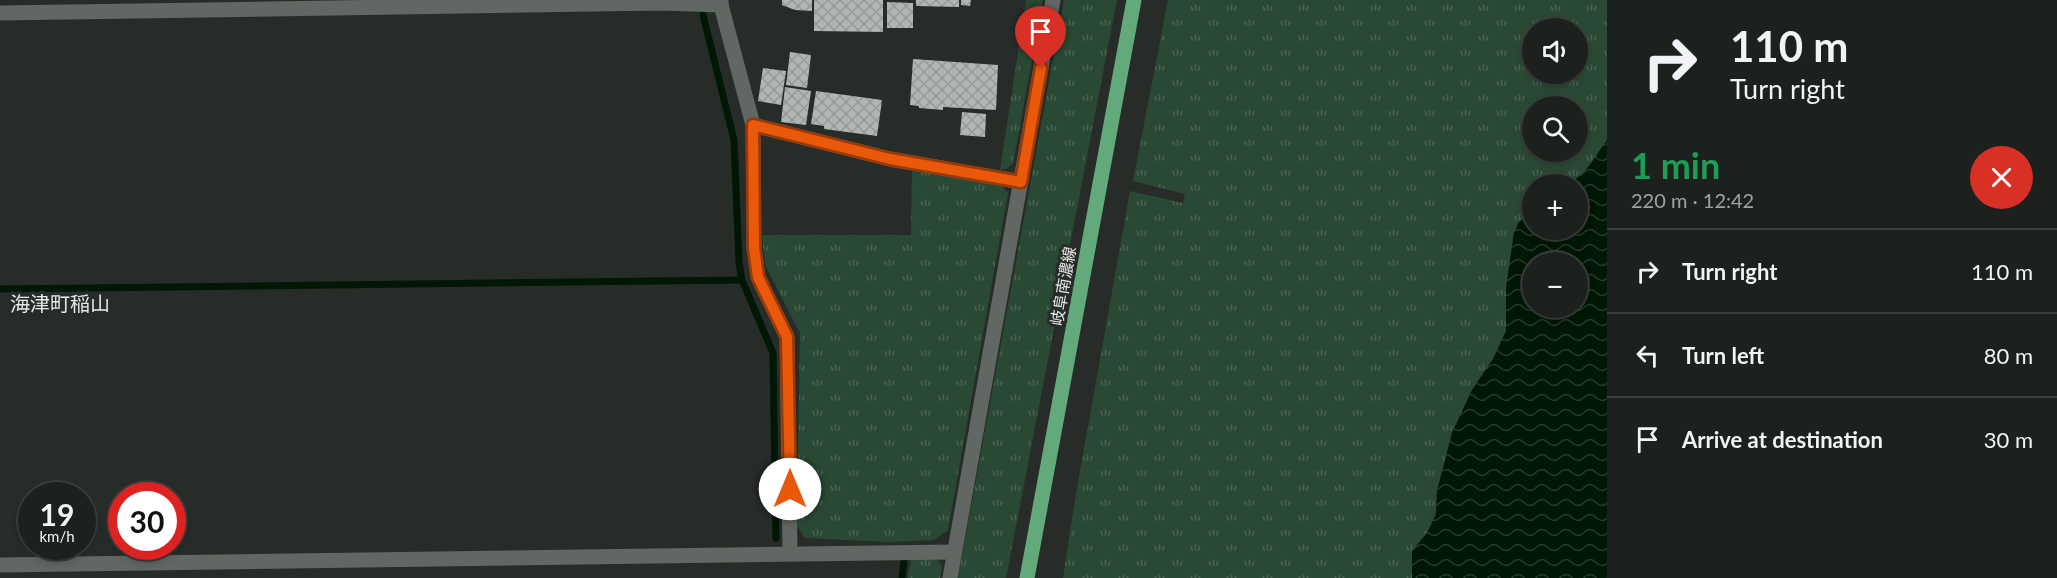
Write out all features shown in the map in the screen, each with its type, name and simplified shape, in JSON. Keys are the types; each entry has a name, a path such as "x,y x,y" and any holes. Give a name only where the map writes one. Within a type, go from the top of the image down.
{"main road":[{"name":"岐阜南濃線","path":"1027,578 1134,0"}],"street":[{"path":"950,578 1053,0"},
{"path":"0,13 721,3 753,125 754,248 758,277 787,337 790,554"},
{"path":"753,125 890,159 1021,182"},
{"path":"0,565 954,552"}],"green space":[{"path":"1026,0 1043,0 1013,164 1000,170"},
{"path":"1064,0 1117,0 1006,578 958,578"},
{"path":"1168,0 1607,0 1607,140 1583,174 1522,174 1522,220 1514,233 1506,288 1506,331 1493,359 1472,390 1452,433 1437,491 1436,514 1427,533 1412,551 1412,578 1063,578 1130,191 1183,203 1185,194 1133,181"},
{"path":"912,171 1001,185 1008,193 948,530 934,540 888,542 805,538 797,526 800,333 765,265 762,235 911,235"},
{"path":"911,559 937,559 942,566 940,578 908,578"}],"water":[{"path":"1607,140 1607,578 1412,578 1412,551 1427,533 1436,514 1437,491 1452,433 1472,390 1493,359 1506,331 1506,288 1514,233 1522,220 1522,240 1588,240 1588,174 1582,174"}],"building":[{"path":"782,0 812,0 812,11 795,10 782,5"},
{"path":"814,0 883,0 883,32 814,31"},
{"path":"916,0 959,0 959,7 916,6"},
{"path":"961,0 971,0 970,6 961,5"},
{"path":"887,2 913,3 913,28 887,28"},
{"path":"790,52 811,55 807,88 786,85"},
{"path":"913,59 998,65 996,110 943,107 943,110 910,105"},
{"path":"763,68 786,71 781,105 758,101"},
{"path":"785,87 811,91 806,125 781,122"},
{"path":"816,91 882,100 877,136 824,129 824,126 811,124"},
{"path":"962,112 986,114 985,137 960,135"}],"waterway":[{"path":"703,15 734,140 739,263 742,280 773,353 776,538"},
{"path":"0,289 742,280"},
{"path":"902,578 904,561"}],"district":[{"name":"海津町稲山","path":"60,304"}],"route":[{"path":"790,489 787,337 758,277 754,248 753,125 890,159 1021,182 1041,68"}]}
